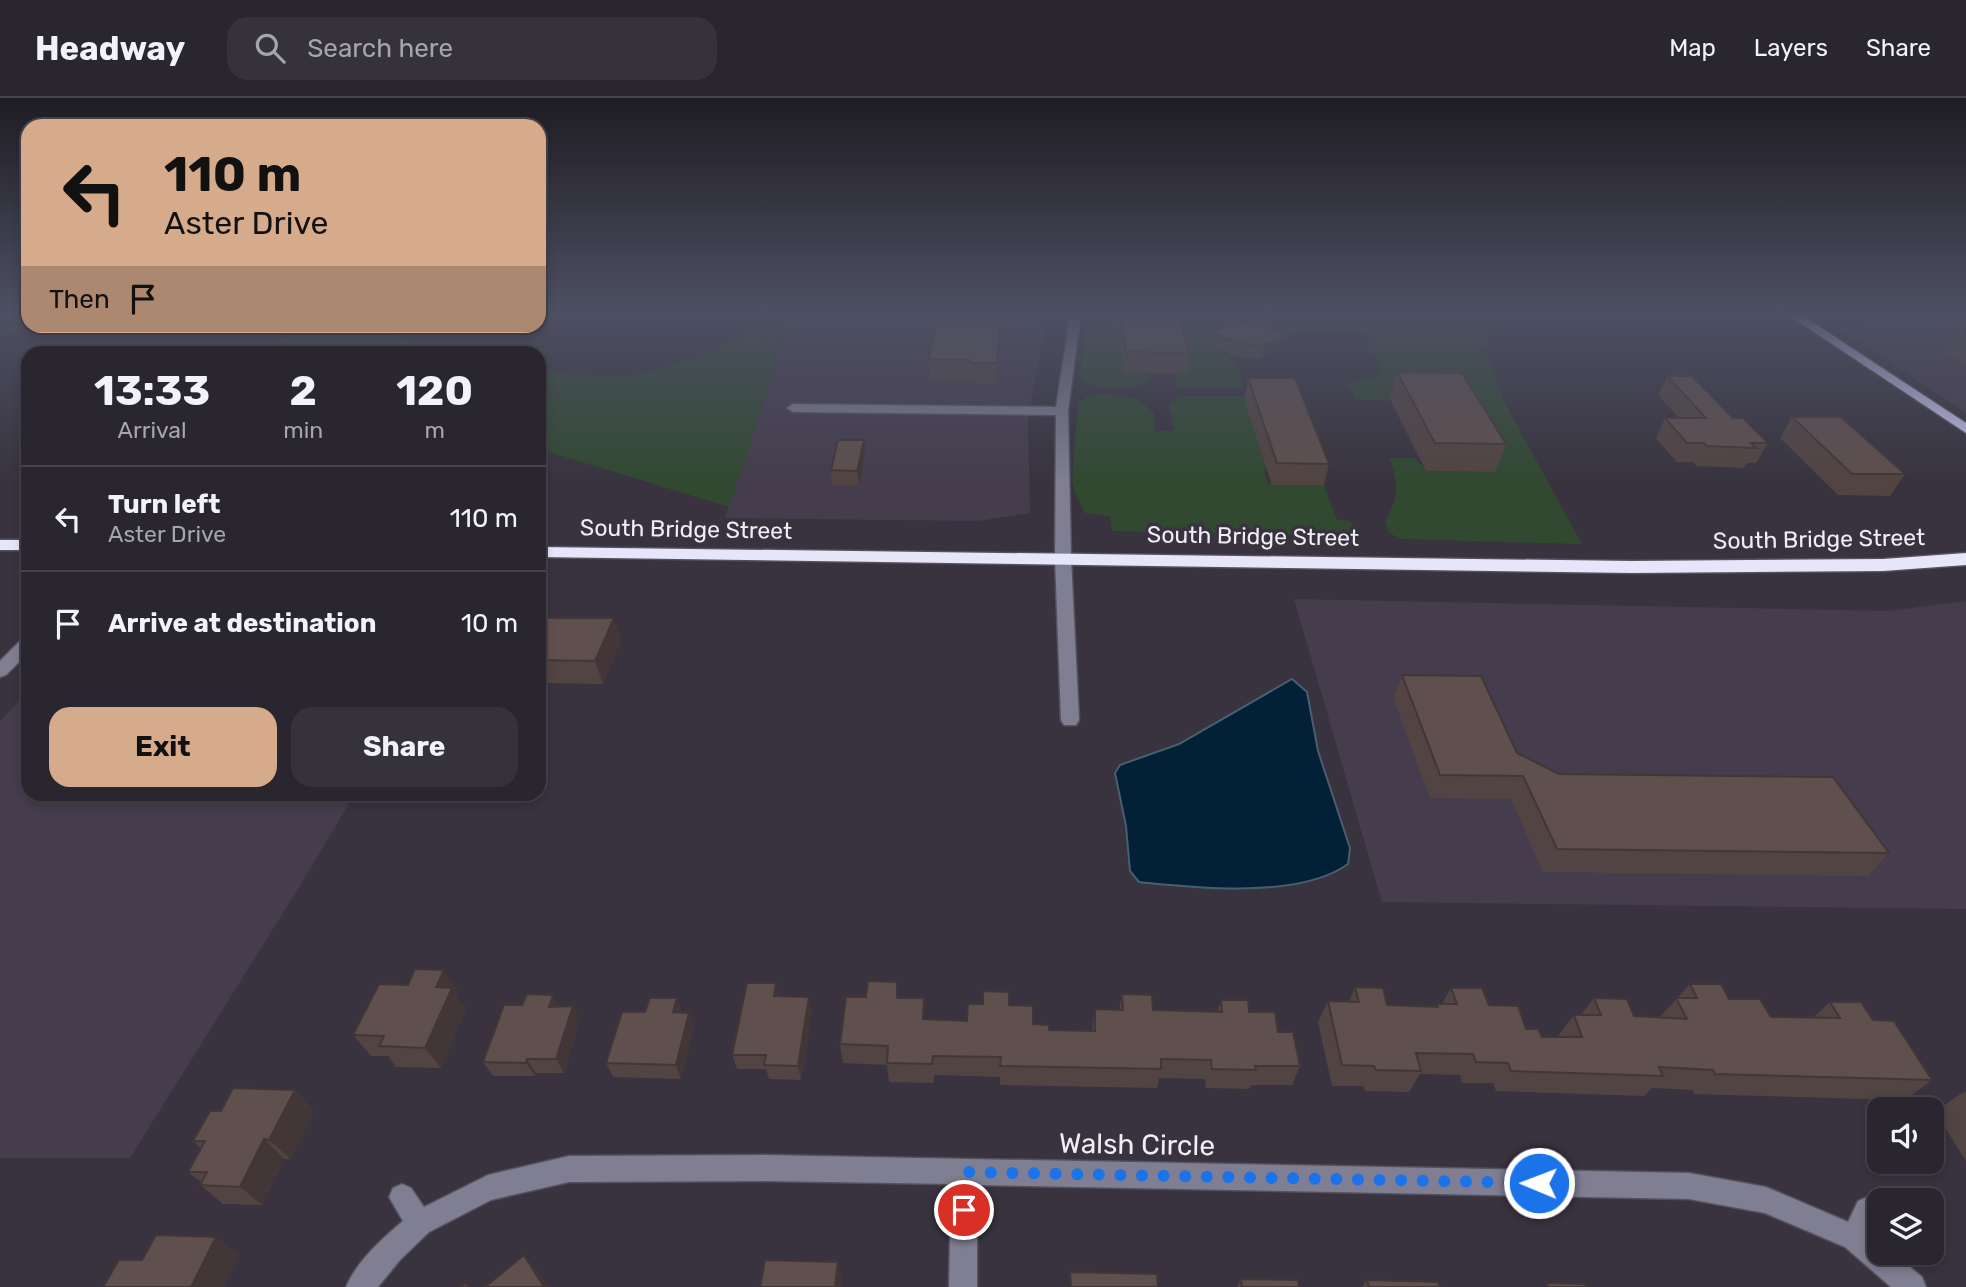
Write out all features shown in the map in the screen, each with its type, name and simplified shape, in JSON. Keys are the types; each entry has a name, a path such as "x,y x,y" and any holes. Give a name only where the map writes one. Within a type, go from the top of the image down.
{"highway":[{"path":"0,545 21,545"},
{"name":"South Bridge Street","path":"546,552 1632,567 1883,565 1966,559"}],"main road":[{"path":"1875,369 1966,429"}],"street":[{"path":"1067,369 1062,411 1063,558 1070,720"},
{"path":"793,408 1062,411"},
{"path":"0,671 21,650"},
{"name":"Walsh Circle","path":"360,1287 390,1250 419,1223 488,1188 569,1169 767,1168 1689,1186 1766,1200 1854,1238 1912,1287"},
{"path":"963,1287 964,1172"},
{"path":"402,1197 419,1223"},
{"path":"1854,1238 1867,1210"}],"shaded area":[{"path":"775,369 1037,369 1028,421 1030,513 977,521 725,518"},
{"path":"1901,369 1966,369 1966,413"},
{"path":"1294,599 1888,611 1966,601 1966,909 1382,902"},
{"path":"21,699 21,801 350,801 130,1158 0,1158 0,721"}],"green space":[{"path":"658,369 775,369 729,507 546,451 546,372 604,376"},
{"path":"1081,369 1124,369 1124,372 1149,373 1149,381 1133,387 1113,388 1094,385 1080,377"},
{"path":"1170,369 1239,369 1244,388 1177,387 1174,373"},
{"path":"1380,369 1492,369 1507,407 1582,544 1402,539 1389,533 1385,522 1396,490 1395,475 1389,458 1415,458 1426,471 1494,472 1390,400 1355,400 1347,385 1364,378 1379,377"},
{"path":"1098,394 1129,397 1143,403 1154,414 1155,431 1174,431 1169,404 1180,396 1282,396 1245,399 1267,469 1263,470 1268,484 1324,485 1337,520 1351,521 1355,531 1347,537 1112,531 1110,516 1085,513 1072,480 1078,402"}],"water":[{"path":"1292,679 1307,692 1318,751 1350,848 1348,864 1328,875 1276,887 1189,887 1139,882 1130,871 1126,826 1115,773 1120,765 1179,744"}],"building":[{"path":"1397,372 1462,373 1506,444 1435,443"},
{"path":"1667,376 1692,376 1733,418 1743,418 1768,443 1751,443 1756,448 1687,443 1665,418 1706,418"},
{"path":"1248,378 1295,378 1329,464 1277,463"},
{"path":"1792,417 1841,417 1905,474 1852,474"},
{"path":"838,440 864,440 857,471 831,470"},
{"path":"546,618 614,618 595,661 546,660"},
{"path":"1402,675 1481,676 1517,753 1559,774 1833,777 1889,853 1557,849 1523,776 1440,775"},
{"path":"415,969 444,970 436,987 452,988 425,1048 379,1046 384,1036 353,1035 379,984 408,985"},
{"path":"868,981 897,982 897,998 924,998 923,1019 967,1021 968,1004 983,1004 983,991 1009,992 1009,1005 1033,1006 1033,1024 1049,1025 1049,1030 1095,1031 1095,1009 1123,1010 1122,994 1152,995 1153,1010 1222,1012 1221,1000 1248,1000 1249,1012 1275,1012 1278,1032 1293,1032 1300,1066 1255,1066 1256,1070 1212,1069 1211,1060 1161,1059 1161,1069 1000,1066 1001,1057 933,1056 932,1064 887,1063 888,1046 840,1044 846,997 866,997"},
{"path":"747,983 776,983 774,996 809,997 798,1066 764,1065 766,1055 732,1055"},
{"path":"1690,984 1721,984 1729,999 1760,999 1771,1017 1840,1018 1830,1002 1861,1002 1873,1020 1894,1021 1932,1080 1715,1074 1713,1070 1659,1067 1663,1076 1511,1071 1508,1063 1476,1062 1473,1054 1416,1053 1421,1071 1376,1070 1374,1066 1342,1065 1328,1001 1359,1002 1355,987 1383,988 1387,1005 1438,1007 1437,1004 1457,1004 1451,988 1482,988 1489,1005 1518,1006 1526,1029 1538,1029 1542,1037 1582,1037 1574,1015 1601,1015 1594,998 1627,999 1634,1016 1687,1019 1676,998 1697,998"},
{"path":"527,994 553,995 549,1007 573,1006 556,1059 527,1059 526,1063 483,1062 504,1005 522,1005"},
{"path":"650,998 677,998 673,1012 689,1013 676,1065 606,1063 622,1012 645,1012"},
{"path":"233,1088 295,1090 269,1140 264,1139 240,1187 200,1185 207,1172 188,1172 205,1141 193,1141 210,1111 221,1111"},
{"path":"156,1235 216,1237 191,1287 103,1287 119,1260 142,1260"},
{"path":"524,1255 544,1287 485,1287"},
{"path":"765,1260 838,1262 835,1287 760,1287"},
{"path":"1070,1272 1157,1274 1158,1287 1071,1287"},
{"path":"1241,1279 1298,1280 1299,1287 1242,1287"},
{"path":"1367,1280 1438,1282 1440,1287 1369,1287"},
{"path":"1547,1283 1585,1284 1586,1287 1548,1287"}],"route":[{"path":"964,1210 964,1172 1539,1183"}]}
